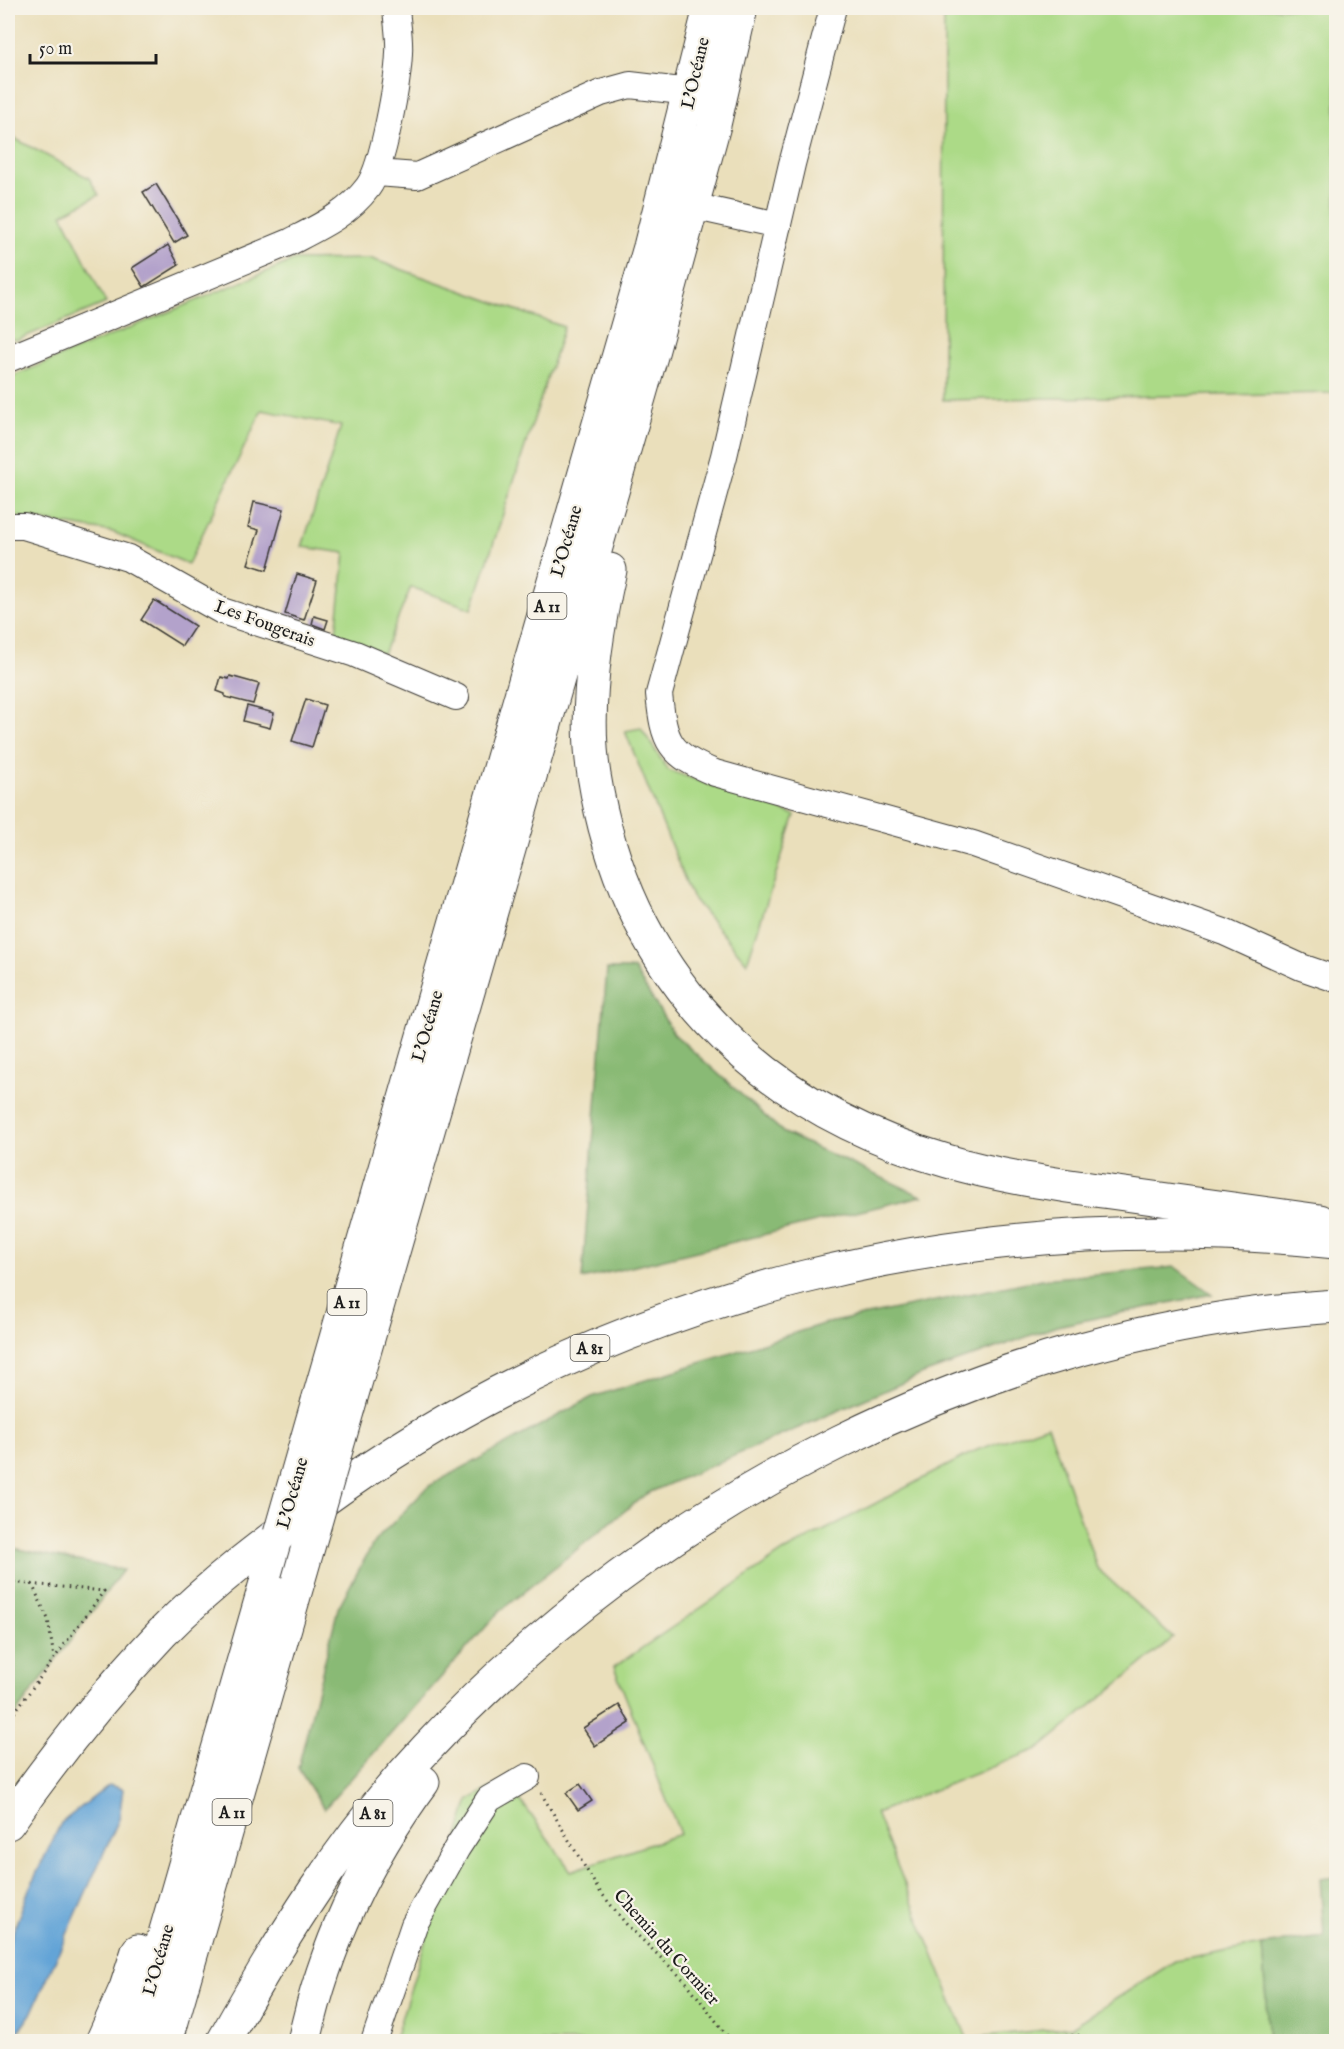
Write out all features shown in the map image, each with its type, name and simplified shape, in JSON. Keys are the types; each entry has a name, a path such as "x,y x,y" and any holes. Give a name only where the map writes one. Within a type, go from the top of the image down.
{"highway":[{"name":"L’Océane","path":"166,2042 283,1578 333,1405 650,247 710,8"},
{"name":"L’Océane","path":"333,1405 621,463 692,206 741,8"},
{"path":"621,463 623,509 603,599 594,675 591,734 594,774 608,834 627,893 651,945 717,1031 765,1072 810,1102 871,1134 947,1162 1047,1183 1336,1223"},
{"name":"A 81","path":"8,1823 84,1721 163,1632 257,1548 388,1456 445,1421 549,1366 632,1330 733,1297 844,1266 931,1251 1004,1241 1114,1234 1205,1234 1336,1242"},
{"name":"A 81","path":"223,2042 274,1950 329,1869 423,1751 479,1694 566,1620 636,1565 724,1506 824,1450 924,1404 1033,1365 1129,1338 1232,1318 1336,1306"},
{"name":"L’Océane","path":"134,2042 219,1749 283,1578"},
{"path":"304,2042 330,1948 357,1888 381,1846 438,1761 489,1706 540,1660 566,1620"},
{"path":"102,2042 126,1988 192,1786 219,1749"}],"street":[{"path":"8,359 290,242 329,223 355,203 378,173 399,54 396,8"},
{"path":"833,8 778,225 724,456 659,694 662,720 670,746 690,762 715,773 973,844 1224,932 1301,967 1336,979"},
{"path":"378,173 417,176 601,93 630,85 690,92"},
{"path":"692,206 778,225"},
{"name":"Les Fougerais","path":"8,526 24,526 128,558 222,611 355,654 456,697"},
{"path":"374,2042 414,1925 458,1848 489,1798 527,1777"}],"path":[{"path":"8,1582 104,1591 8,1721"},
{"path":"32,1584 48,1619 54,1658"},
{"name":"Chemin du Cormier","path":"527,1777 541,1793 598,1889 627,1925 687,1983 730,2041"},
{"path":"1006,2042 1077,2035 1108,2042"}],"green space":[{"path":"944,8 1336,8 1336,393 943,400"},
{"path":"8,135 89,178 99,195 62,214 106,303 17,340 8,338"},
{"path":"372,259 564,327 472,609 411,587 383,654 336,633 345,553 302,547 341,426 262,410 188,564 113,532 8,515 8,378 295,260"},
{"path":"641,728 668,770 795,815 747,963 692,897 625,731"},
{"path":"607,969 634,969 674,1034 784,1133 922,1196 582,1279"},
{"path":"1175,1267 1212,1294 1057,1326 923,1374 646,1494 500,1611 324,1809 298,1768 338,1608 374,1542 429,1486 592,1397 823,1324 1042,1279"},
{"path":"1048,1425 1097,1568 1173,1638 1040,1748 876,1813 967,2038 1072,2027 1175,1961 1262,1945 1269,2041 394,2042 469,1800 506,1780 571,1871 680,1834 614,1667 783,1552 977,1450"},
{"path":"8,1547 123,1570 8,1724"},
{"path":"1336,1877 1336,2041 1269,2041 1262,1945 1324,1937 1320,1879"}],"water":[{"path":"109,1785 123,1789 119,1819 31,2014 12,2041 8,2041 8,1945 29,1889 61,1823"}],"building":[{"path":"156,184 187,235 174,243 143,192"},
{"path":"168,245 179,265 144,287 132,268"},
{"path":"254,502 284,509 267,570 248,564 259,530 248,527"},
{"path":"297,574 317,580 304,620 285,614"},
{"path":"154,600 195,626 182,646 141,620"},
{"path":"314,616 328,620 325,629 312,624"},
{"path":"230,676 259,684 253,704 225,697 225,694 217,691 221,677 229,679"},
{"path":"306,699 325,705 312,747 292,741"},
{"path":"247,706 274,713 270,728 243,721"},
{"path":"619,1705 630,1723 595,1746 583,1728"},
{"path":"580,1784 592,1801 578,1810 566,1793"}]}
